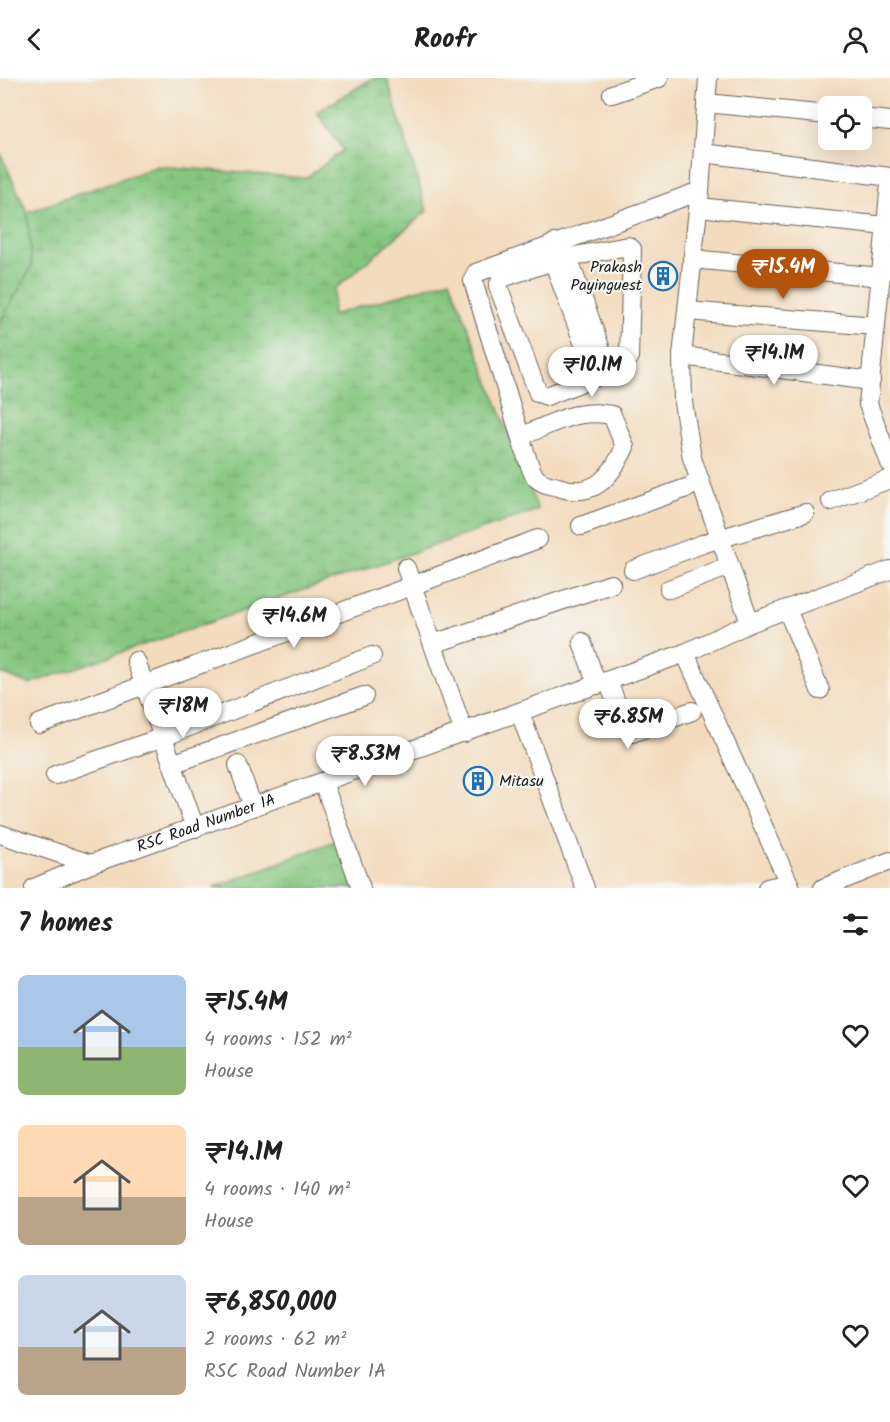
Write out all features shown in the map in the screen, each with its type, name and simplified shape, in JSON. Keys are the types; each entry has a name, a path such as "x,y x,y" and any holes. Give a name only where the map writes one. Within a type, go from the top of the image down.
{"street":[{"path":"612,94 659,78"},
{"path":"708,78 699,199 682,356 686,430 700,480 750,623"},
{"path":"706,103 818,114"},
{"path":"872,119 890,121"},
{"path":"702,153 890,177"},
{"path":"890,184 868,404 890,463"},
{"path":"522,436 580,412 604,413 612,415 625,447 615,468 598,486 570,492 543,483 535,477 472,280 476,273 558,255 628,246 632,249 629,358 623,366 547,396 538,393 498,286 502,278 558,255 699,199 886,226"},
{"path":"558,255 602,375"},
{"path":"692,259 881,277"},
{"path":"687,311 876,326"},
{"path":"682,356 871,381"},
{"path":"831,501 890,479"},
{"path":"581,526 689,487 700,480"},
{"path":"633,570 720,539 806,513"},
{"path":"39,724 145,687 409,576 538,538"},
{"path":"669,589 730,566"},
{"name":"RSC Road Number 1A","path":"35,888 91,864 685,653 750,623 890,570"},
{"path":"409,576 464,733"},
{"path":"433,644 611,584"},
{"path":"787,609 820,690"},
{"path":"582,642 626,728 632,733 692,711"},
{"path":"685,653 790,886 767,888"},
{"path":"55,775 163,737 372,656"},
{"path":"136,661 195,828"},
{"path":"172,764 364,696"},
{"path":"520,713 585,888"},
{"path":"238,765 253,807"},
{"path":"323,782 361,888"},
{"path":"0,834 91,864"},
{"path":"823,888 890,861"}],"green space":[{"path":"373,78 387,78 427,211 335,289 332,315 450,280 538,510 29,684 0,673 0,323 32,266 27,212 158,166 306,178 343,150 317,112"},
{"path":"0,152 27,212 32,266 0,323"},
{"path":"343,838 361,888 213,888"}],"place":[{"name":"Prakash Payinguest","path":"663,276"},
{"name":"Mitasu","path":"478,781"}]}
